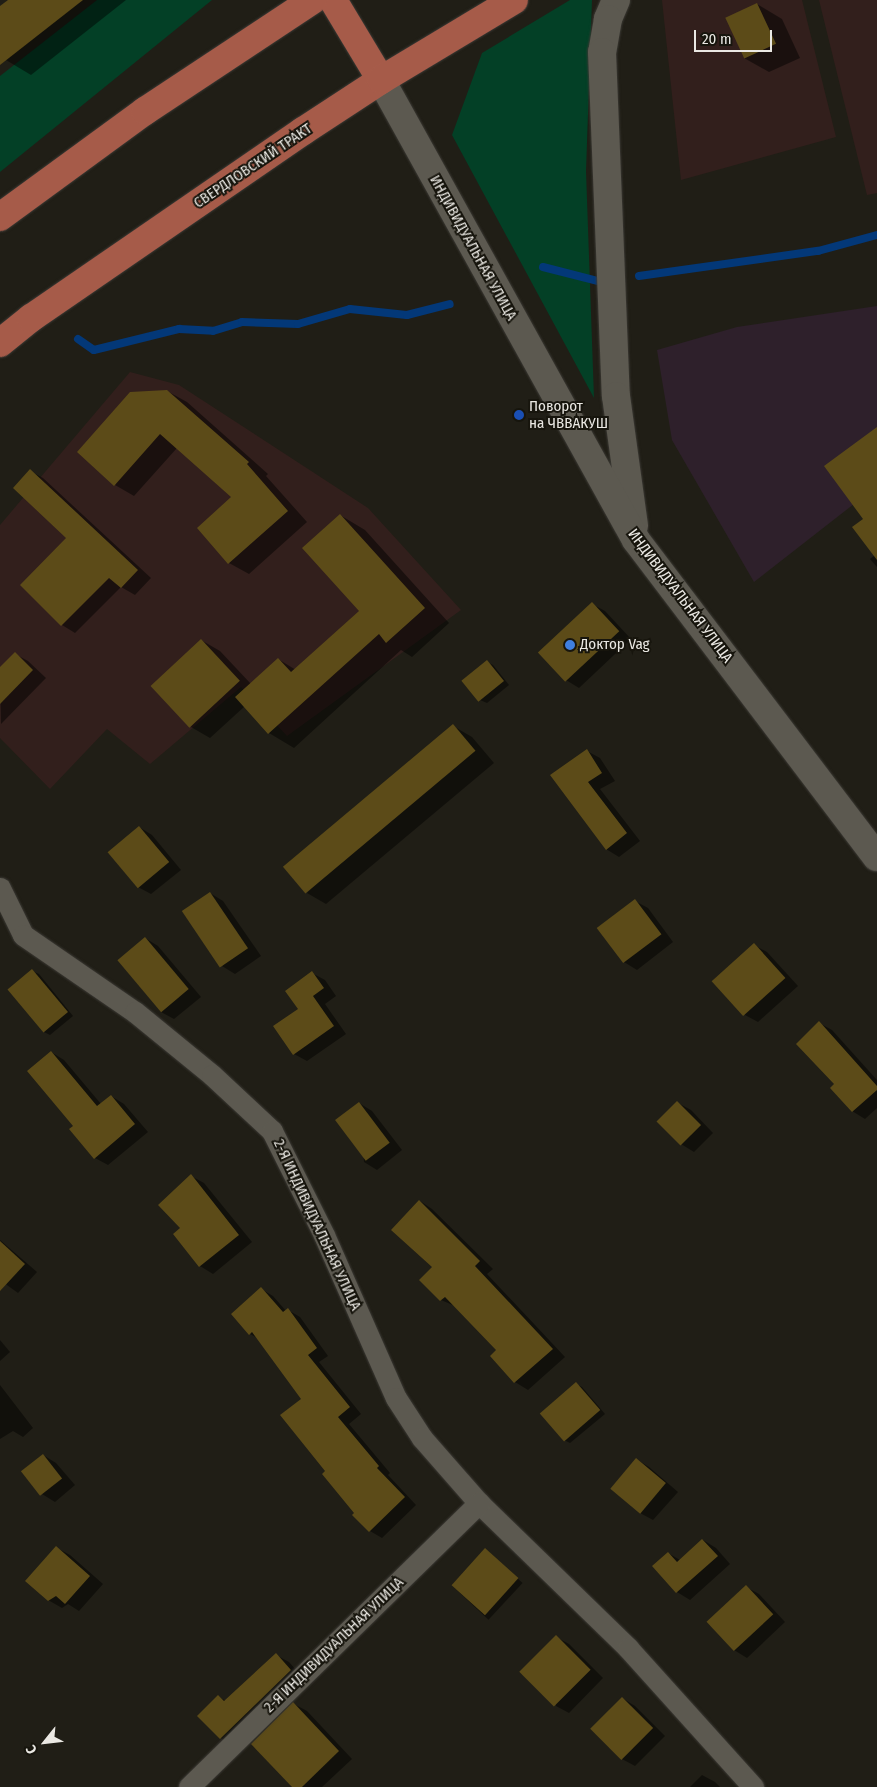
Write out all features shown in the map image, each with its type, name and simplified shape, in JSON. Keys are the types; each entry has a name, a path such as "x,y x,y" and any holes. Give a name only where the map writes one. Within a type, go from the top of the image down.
{"main road":[{"path":"0,217 145,111 313,0"},
{"path":"334,0 381,80"},
{"name":"СВЕРДЛОВСКИЙ ТРАКТ","path":"0,343 30,318 381,80 514,0"},
{"path":"616,0 608,19 602,52 616,396 636,540"},
{"name":"ИНДИВИДУАЛЬНАЯ УЛИЦА","path":"381,80 636,540 877,857"}],"street":[{"name":"2-Я ИНДИВИДУАЛЬНАЯ УЛИЦА","path":"0,888 23,935 135,1012 212,1075 272,1131 324,1236 396,1398 422,1438 479,1503 628,1648 753,1787"},
{"name":"2-Я ИНДИВИДУАЛЬНАЯ УЛИЦА","path":"189,1787 479,1503"}],"shaded area":[{"path":"662,0 802,0 836,137 681,180"},
{"path":"819,0 877,0 877,193 867,195"},
{"path":"877,306 877,486 754,582 672,440 657,350 737,327"},
{"path":"130,372 179,385 368,508 461,610 287,736 241,687 150,764 107,729 50,789 0,738 0,525"}],"green space":[{"path":"97,0 212,0 0,172 0,76"},
{"path":"570,0 592,0 586,171 594,398 452,135 482,53"}],"building":[{"path":"8,0 83,0 0,65 0,6"},
{"path":"757,3 776,44 744,59 725,18"},
{"path":"167,390 249,462 247,464 288,511 228,564 197,528 231,497 160,434 114,486 77,452 130,392"},
{"path":"877,427 877,560 852,527 863,519 824,466"},
{"path":"30,469 138,570 121,588 109,578 61,626 20,585 66,538 13,488"},
{"path":"340,514 425,608 386,643 379,634 268,734 235,697 278,658 291,672 359,611 302,548"},
{"path":"592,602 619,631 565,682 538,652"},
{"path":"201,639 240,681 189,728 151,686"},
{"path":"15,652 33,670 0,704 0,667"},
{"path":"487,660 504,681 478,702 461,681"},
{"path":"453,724 475,751 305,894 283,867"},
{"path":"587,749 602,773 588,782 627,833 606,850 550,775"},
{"path":"139,826 169,862 138,888 108,852"},
{"path":"210,892 248,948 220,967 182,911"},
{"path":"635,899 661,934 623,963 597,928"},
{"path":"145,937 189,989 161,1012 117,960"},
{"path":"754,943 785,978 743,1016 712,981"},
{"path":"32,969 68,1012 43,1032 7,990"},
{"path":"312,971 324,988 313,996 334,1026 293,1055 273,1026 298,1009 285,991"},
{"path":"819,1021 877,1086 877,1090 852,1112 830,1088 834,1084 796,1044"},
{"path":"51,1051 97,1106 111,1095 135,1124 94,1159 69,1129 73,1126 27,1071"},
{"path":"677,1101 701,1125 681,1146 656,1122"},
{"path":"359,1102 390,1143 366,1161 335,1120"},
{"path":"191,1174 239,1235 199,1267 173,1234 180,1228 158,1205"},
{"path":"419,1200 480,1261 475,1266 553,1349 514,1383 490,1356 496,1350 445,1297 440,1301 419,1280 432,1267 391,1230"},
{"path":"0,1241 25,1264 0,1291"},
{"path":"261,1287 283,1312 288,1308 317,1348 308,1355 350,1407 338,1417 379,1466 377,1468 405,1497 369,1532 352,1515 354,1513 322,1474 325,1471 280,1415 301,1399 252,1332 249,1335 231,1314"},
{"path":"576,1382 600,1410 564,1441 540,1413"},
{"path":"43,1454 62,1478 40,1496 21,1471"},
{"path":"636,1458 666,1483 640,1514 610,1489"},
{"path":"702,1539 718,1556 676,1593 652,1566 668,1552 677,1562"},
{"path":"56,1546 90,1576 65,1604 56,1596 48,1601 25,1581"},
{"path":"485,1548 518,1578 485,1615 452,1585"},
{"path":"746,1585 773,1614 734,1651 707,1622"},
{"path":"556,1635 591,1670 554,1706 519,1672"},
{"path":"276,1653 291,1670 220,1739 197,1716 218,1695 224,1701"},
{"path":"622,1697 653,1728 621,1760 590,1729"},
{"path":"293,1702 339,1751 302,1787 292,1787 251,1744"}],"waterway":[{"path":"639,276 818,251 877,235"},
{"path":"543,267 598,281"},
{"path":"78,339 94,350 179,329 213,331 242,322 298,324 350,309 407,315 450,304"}],"place":[{"name":"Поворот на ЧВВАКУШ","path":"519,415"},
{"name":"Доктор Vag","path":"570,645"}]}
